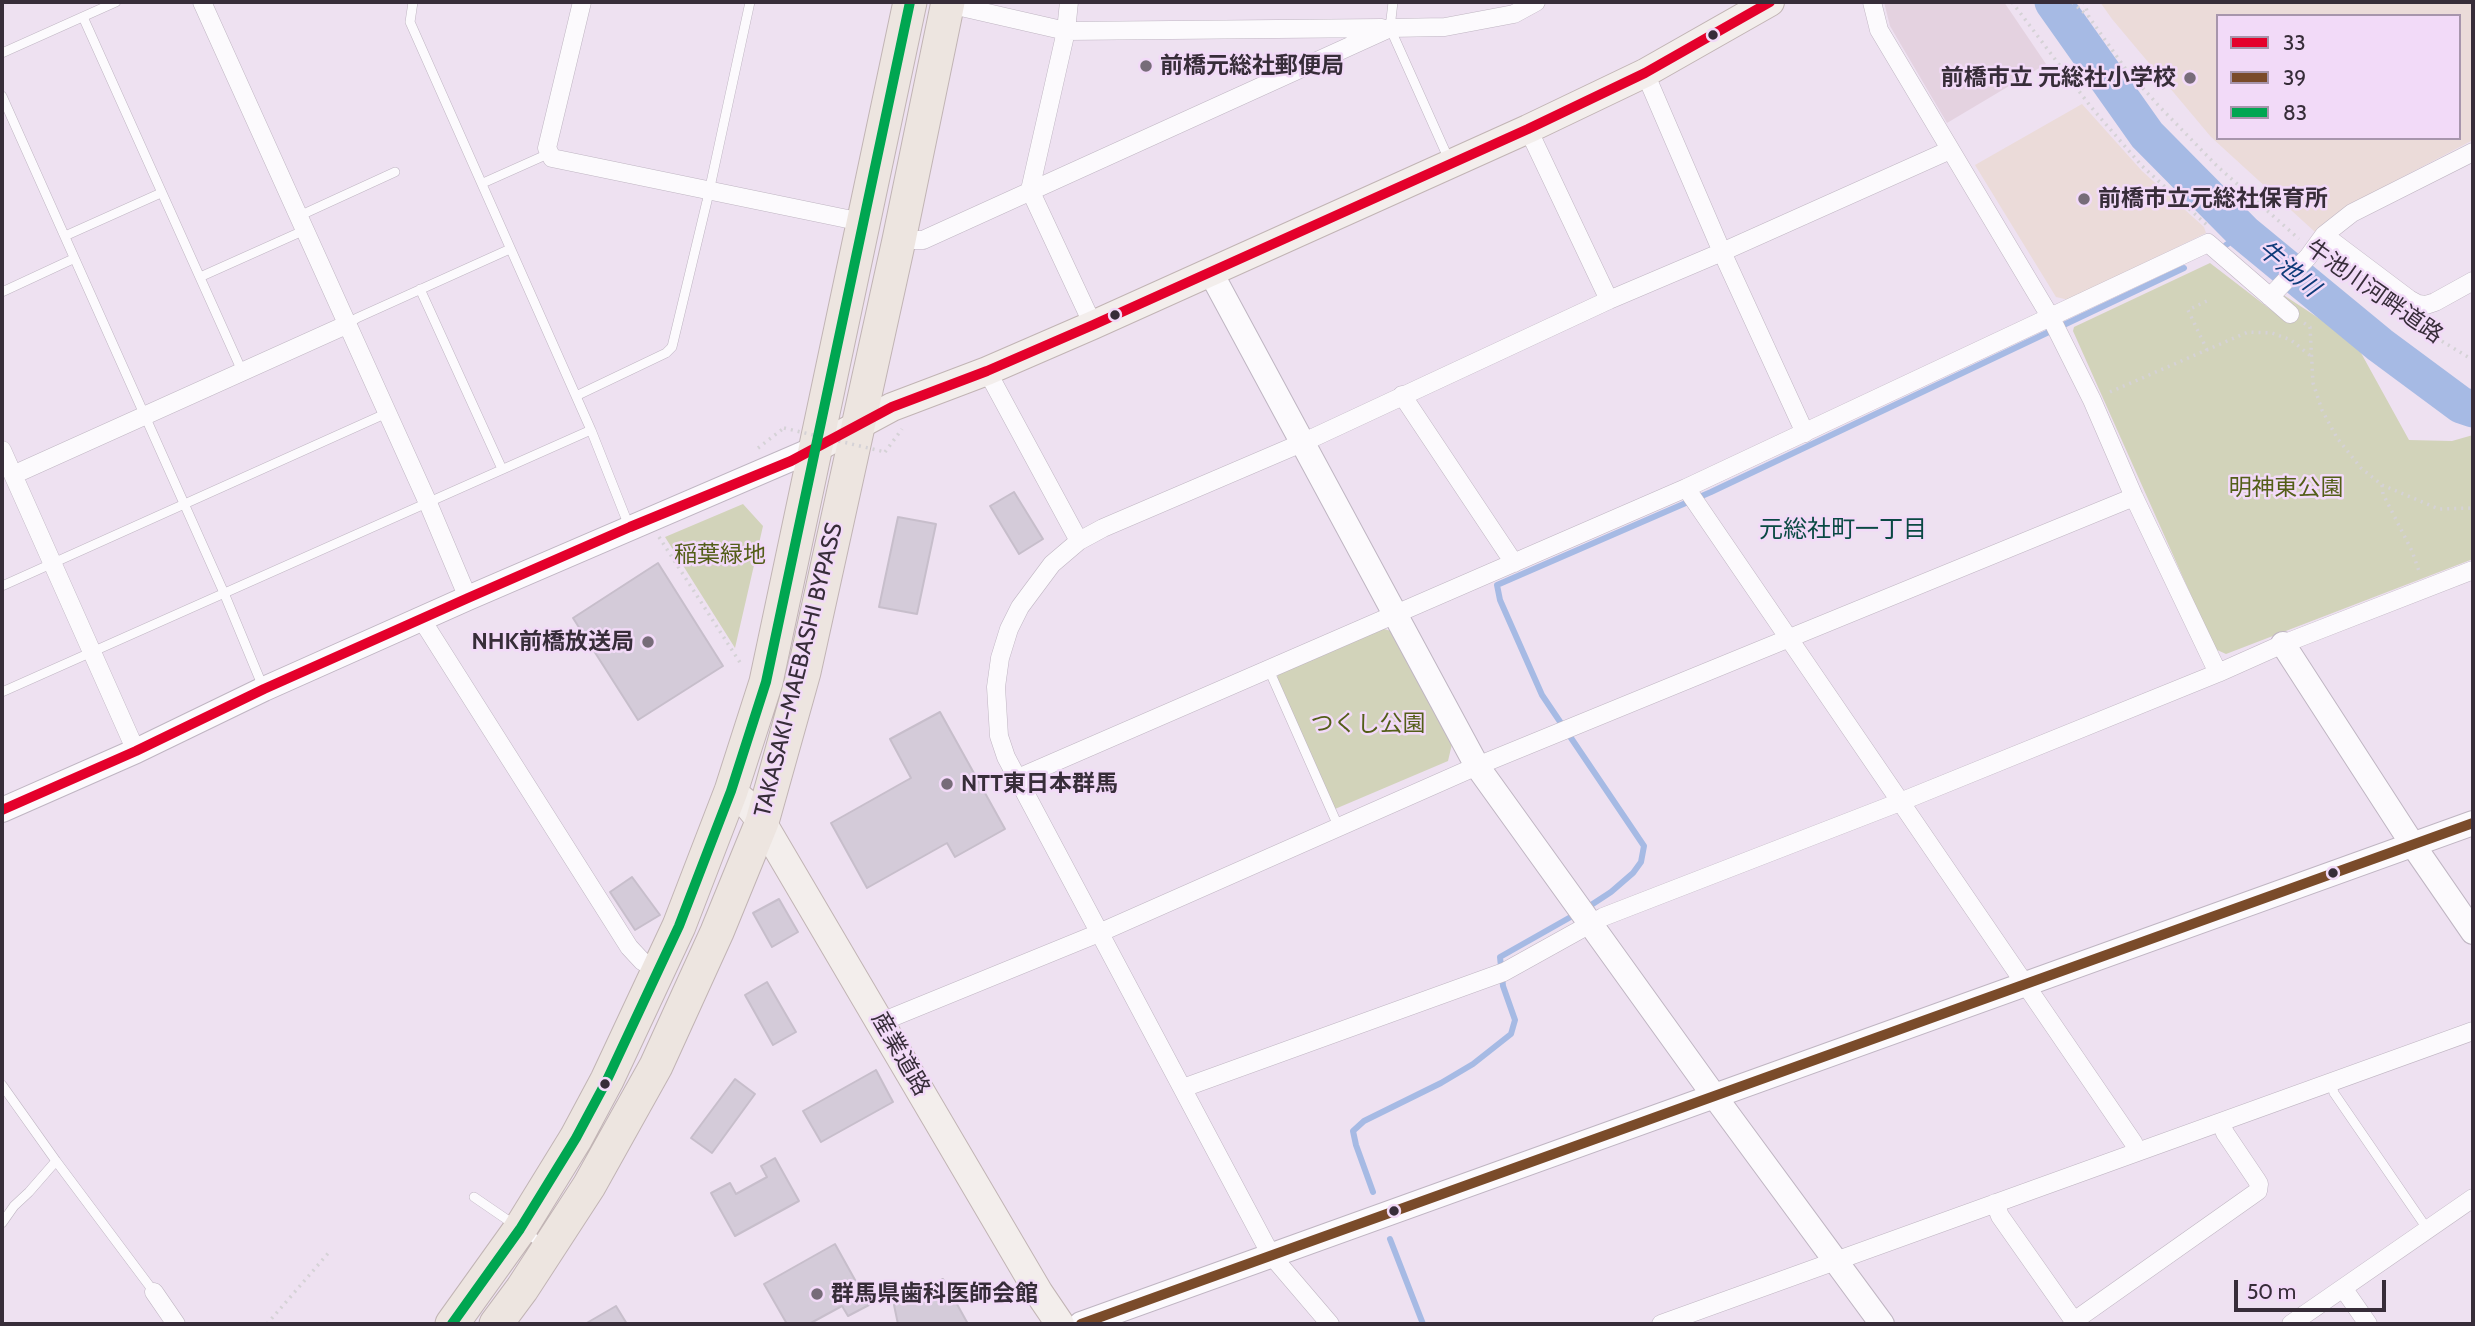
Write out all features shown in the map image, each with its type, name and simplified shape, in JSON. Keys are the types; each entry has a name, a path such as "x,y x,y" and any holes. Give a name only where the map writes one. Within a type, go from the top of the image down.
{"highway":[{"name":"TAKASAKI-MAEBASHI BYPASS","path":"452,1324 520,1228 576,1138 629,1037 702,869 731,791 766,682 910,2"},
{"name":"TAKASAKI-MAEBASHI BYPASS","path":"496,1324 589,1185 656,1066 717,932 736,880 762,822 804,672 948,3"}],"main road":[{"path":"814,449 915,397 987,371 1093,325 1528,129 1645,73 1770,2"},
{"name":"産業道路","path":"731,791 747,804 762,822 1059,1324"}],"street":[{"path":"202,2 428,503 468,598"},
{"path":"582,2 547,148 548,154 558,160 862,222"},
{"path":"1069,2 1066,32 1030,190 1093,325"},
{"path":"948,3 1066,32 1446,27 1514,14 1536,2"},
{"path":"1872,2 1879,30 2051,318 2092,400 2134,497 2218,673"},
{"path":"899,240 923,240 1390,28"},
{"path":"1645,73 1805,433"},
{"path":"1528,129 1609,300"},
{"path":"1330,1324 1270,1255 1006,757 999,736 996,687 1000,658 1009,629 1030,591 1052,564 1079,541 1103,528 1304,442 1609,300 1951,150"},
{"path":"2275,293 2311,254 2323,235 2352,213 2473,152"},
{"path":"2323,235 2418,304 2435,302 2473,281"},
{"path":"1018,778 1686,488 2207,243 2275,293 2290,314"},
{"path":"1212,272 1477,766 1882,1324"},
{"path":"13,475 346,325"},
{"path":"987,371 1079,541"},
{"path":"1402,395 1514,563"},
{"path":"2,810 468,598 814,449"},
{"path":"2,450 136,751"},
{"path":"1686,488 2137,1151"},
{"path":"881,1022 1099,933 1477,766 2134,497"},
{"path":"1183,1088 1504,972 1611,913 1900,803 2283,644 2473,570"},
{"path":"422,620 629,947 648,966 659,971"},
{"path":"2283,644 2413,845 2473,932"},
{"path":"1082,1324 2473,823"},
{"path":"1661,1324 2473,1031"},
{"path":"1996,1203 2000,1216 2075,1323 2258,1191 2259,1184 2225,1133 2221,1122"},
{"path":"2291,1324 2473,1198"},
{"path":"2343,1288 2368,1324"},
{"path":"154,1292 176,1324"}],"lane":[{"path":"2,53 116,2"},
{"path":"413,2 410,22 591,430 630,527"},
{"path":"576,397 666,354 672,347 750,2"},
{"path":"1393,2 1390,28 1451,163"},
{"path":"83,17 242,371"},
{"path":"2,96 224,593 264,689"},
{"path":"483,183 548,154"},
{"path":"200,277 395,172"},
{"path":"65,236 161,193"},
{"path":"346,325 510,249"},
{"path":"2,292 73,259"},
{"path":"420,289 502,469"},
{"path":"2,586 387,413"},
{"path":"2,692 591,430"},
{"path":"1269,670 1339,828"},
{"path":"2332,1082 2334,1093 2428,1230"},
{"path":"2,1085 154,1292"},
{"path":"2,1223 13,1206 56,1161"},
{"path":"474,1197 549,1248"}],"path":[{"path":"2012,2 2091,107 2133,156 2212,229 2207,243"},
{"path":"2072,2 2089,17"},
{"name":"牛池川河畔道路","path":"2084,2 2089,17 2124,68 2217,166 2311,254"},
{"path":"2207,350 2188,310 2209,300"},
{"path":"2290,314 2310,327 2314,383 2322,410 2337,438 2361,468 2382,485 2439,509 2473,508"},
{"name":"牛池川河畔道路","path":"2411,323 2473,359"},
{"path":"2092,400 2248,332 2272,333 2291,340 2312,357"},
{"path":"755,449 784,428 884,452 906,424"},
{"path":"2382,485 2383,494 2412,551 2426,589"},
{"path":"658,536 741,664"},
{"path":"267,1324 331,1251"}],"shaded area":[{"path":"1884,2 2004,2 2046,64 1947,123 1890,26"},
{"name":"前橋市立 元総社小学校","path":"2100,2 2473,2 2473,140 2349,205 2315,232 2211,137"},
{"name":"前橋市立元総社保育所","path":"2082,104 2142,171 2204,227 2206,233 2069,300 2056,297 1975,165"}],"green space":[{"name":"明神東公園","path":"2210,263 2275,313 2282,294 2355,342 2409,440 2452,441 2473,435 2473,559 2226,654 2215,649 2073,331 2074,327"},
{"name":"稲葉緑地","path":"743,504 763,526 735,648 665,537"},
{"name":"つくし公園","path":"1377,627 1391,631 1452,744 1448,761 1335,809 1276,680 1281,668"}],"building":[{"path":"1014,492 1043,539 1019,554 990,506"},
{"path":"898,517 936,524 917,614 879,607"},
{"name":"NHK前橋放送局","path":"658,563 723,666 638,720 573,618"},
{"path":"940,712 1005,829 955,857 947,843 867,888 831,823 911,778 890,739"},
{"path":"632,877 660,915 635,930 610,892"},
{"path":"779,899 798,932 772,947 753,913"},
{"path":"767,982 796,1032 773,1045 745,995"},
{"path":"876,1070 893,1102 821,1142 803,1111"},
{"path":"735,1079 755,1094 712,1153 691,1138"},
{"path":"775,1158 799,1201 735,1236 711,1193 730,1183 736,1194 767,1177 761,1166"},
{"name":"群馬県歯科医師会館","path":"835,1244 869,1305 848,1316 842,1306 809,1324 787,1324 764,1284"},
{"path":"943,1279 968,1324 898,1324 894,1305"},
{"path":"616,1306 627,1324 585,1324"}],"waterway":[{"name":"牛池川","path":"2053,2 2147,135 2244,233 2380,345 2461,405 2473,409"},
{"path":"2226,245 2244,233"},
{"path":"1585,909 1633,873 1641,862 1644,846 1542,695 1500,600 1497,585 1711,492 2184,268"},
{"path":"1373,1192 1353,1131 1364,1121 1473,1064 1511,1034 1515,1020 1503,986 1500,957 1576,914"},
{"path":"1390,1239 1423,1324"}],"transit line":[{"name":"83","path":"452,1324 520,1229 576,1138 607,1080 679,926 731,791 766,682 910,2"},
{"name":"33","path":"2,810 468,598 630,527 791,461 892,407 987,371 1093,325 1528,129 1645,73 1770,2"},
{"name":"39","path":"1081,1324 2473,823"}],"place":[{"name":"前橋元総社郵便局","path":"1146,66"},
{"name":"前橋市立 元総社小学校","path":"2190,78"},
{"name":"前橋市立元総社保育所","path":"2084,199"},
{"name":"NHK前橋放送局","path":"648,642"},
{"name":"NTT東日本群馬","path":"947,784"},
{"name":"群馬県歯科医師会館","path":"817,1294"}],"district":[{"name":"元総社町一丁目","path":"1843,530"}]}
